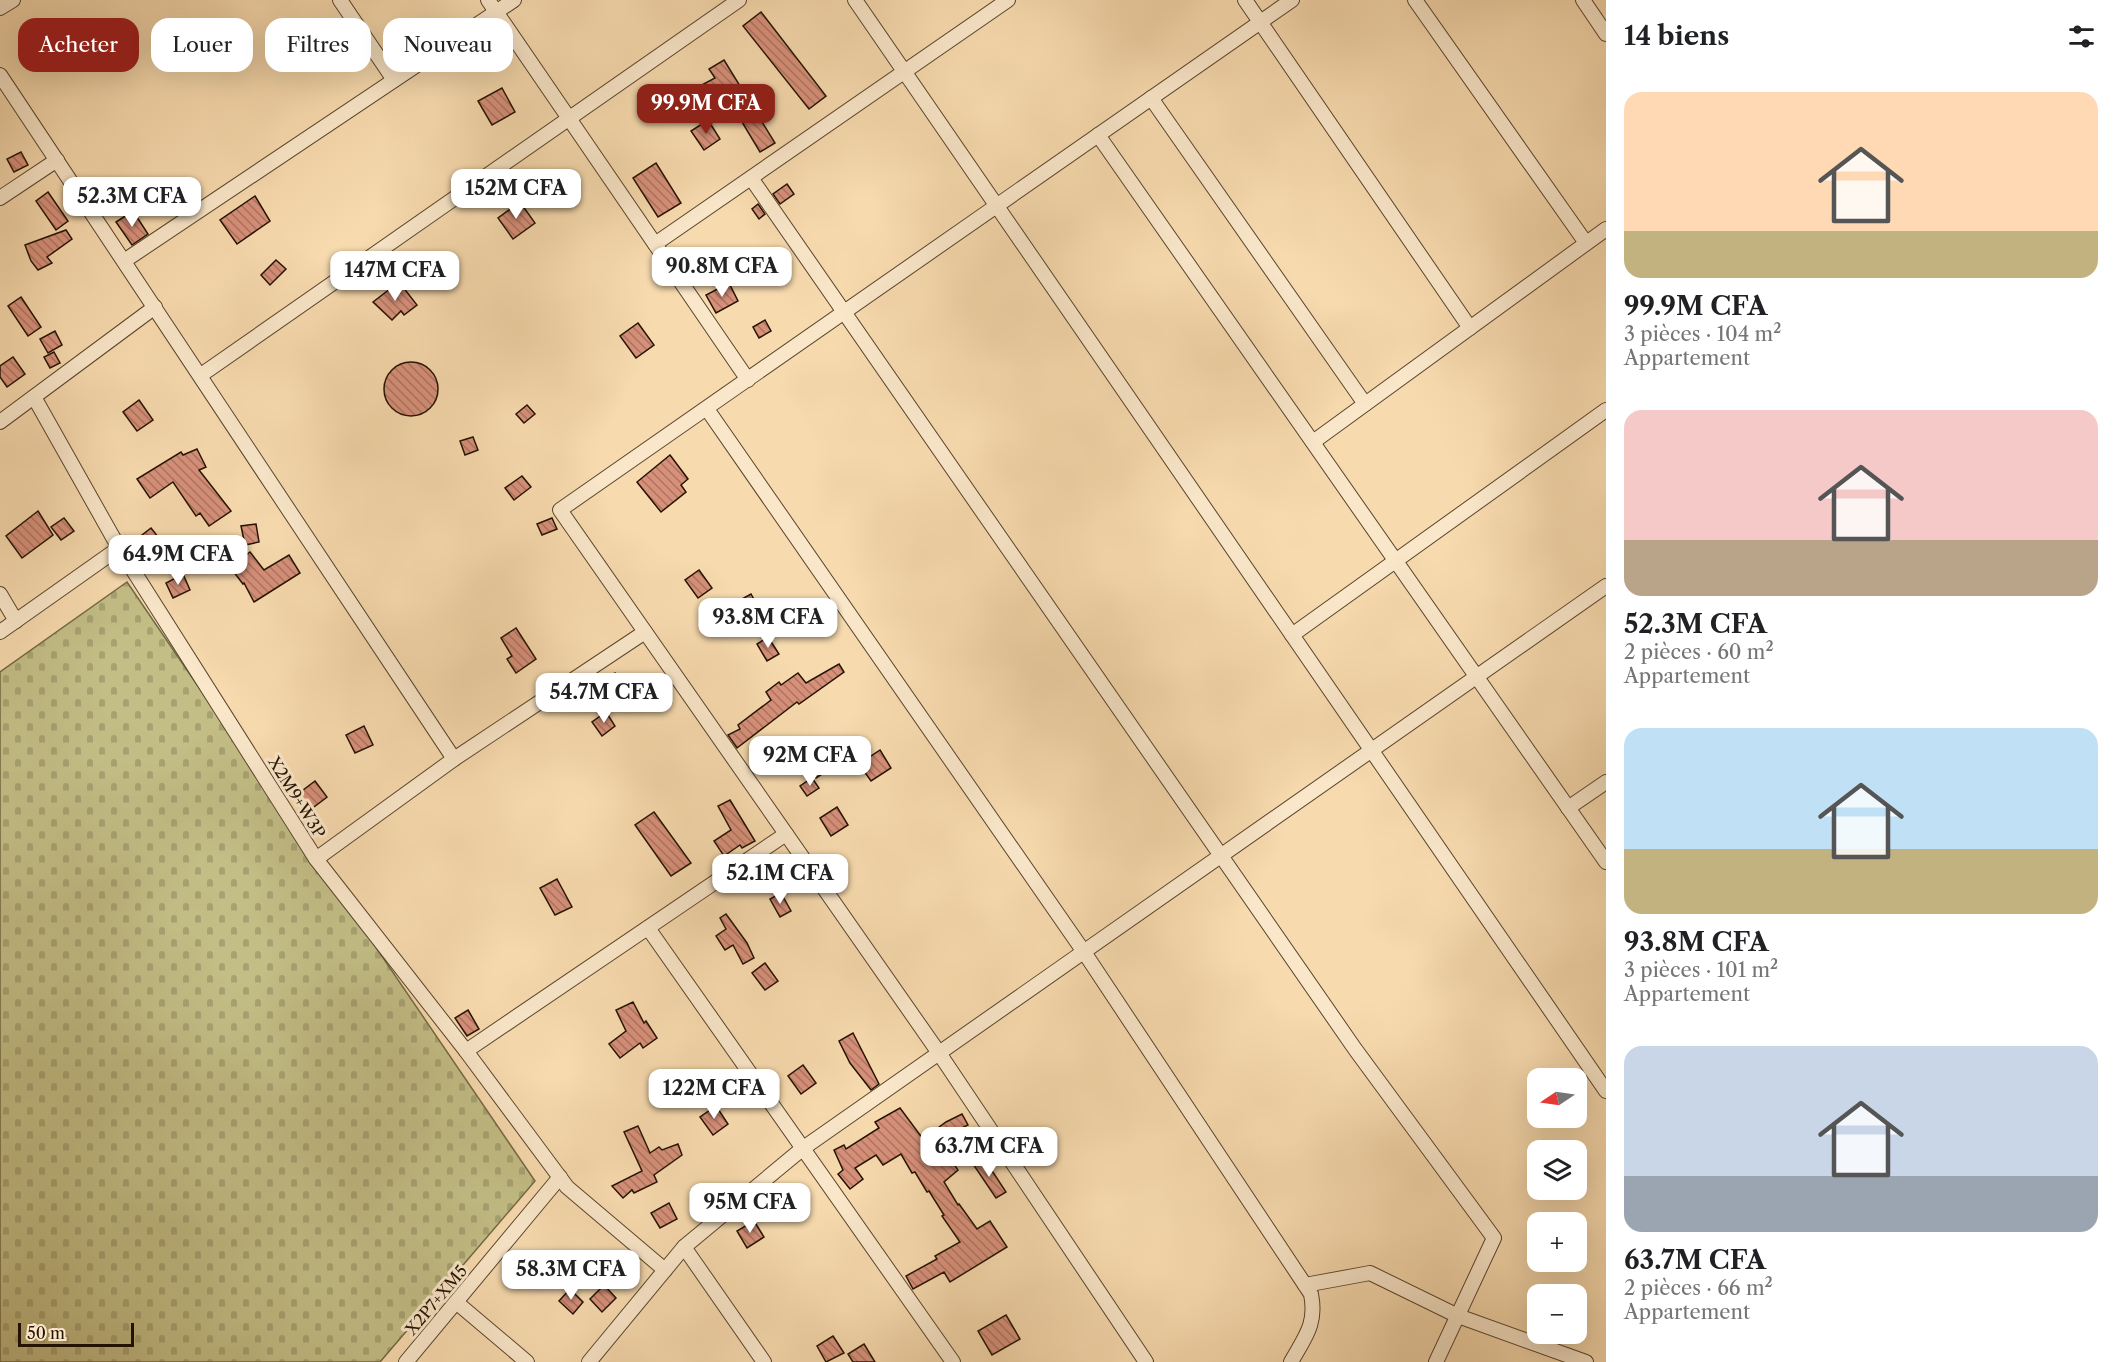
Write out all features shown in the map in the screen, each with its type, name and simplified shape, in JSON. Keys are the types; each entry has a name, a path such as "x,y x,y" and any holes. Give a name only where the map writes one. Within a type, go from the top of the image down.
{"street":[{"path":"0,8 13,0"},
{"path":"340,0 394,80"},
{"path":"124,261 394,80 492,6 514,0"},
{"path":"201,375 739,0"},
{"path":"855,0 1606,1091"},
{"path":"655,244 1008,0"},
{"path":"1245,0 1470,328"},
{"path":"1146,1362 939,1053 560,510 1292,0"},
{"path":"1415,0 1586,243"},
{"path":"1582,0 1606,34"},
{"path":"492,6 748,380"},
{"path":"0,75 454,759"},
{"path":"1151,98 1365,404"},
{"path":"1098,135 1606,862"},
{"path":"0,198 57,160"},
{"path":"751,178 1355,1050 1494,1238 1436,1362"},
{"path":"1313,442 1606,229"},
{"path":"0,422 155,307"},
{"name":"X2M9+W3P","path":"34,397 119,548 316,859 466,1051 567,1187 665,1270"},
{"path":"707,409 1084,951 1311,1293 1314,1310 1306,1335 1291,1362"},
{"path":"1292,635 1606,410"},
{"path":"0,632 119,548"},
{"path":"589,1362 684,1247 802,1149 1606,586"},
{"path":"0,594 16,621"},
{"path":"316,859 454,759 645,632"},
{"path":"1568,808 1606,782"},
{"path":"466,1051 786,834"},
{"path":"648,928 953,1362"},
{"name":"X2P7+XM5","path":"406,1362 560,1177"},
{"path":"684,1247 762,1360"},
{"path":"1305,1285 1370,1273 1458,1316 1586,1362"},
{"path":"456,1302 527,1362"}],"green space":[{"path":"127,582 535,1181 380,1362 0,1362 0,672"}],"building":[{"path":"761,12 826,96 809,109 743,26"},
{"path":"724,60 775,143 760,152 727,97 706,108 696,88 715,78 709,69"},
{"path":"502,88 515,112 492,125 478,101"},
{"path":"708,120 720,139 704,150 691,131"},
{"path":"21,152 28,165 14,172 7,159"},
{"path":"656,163 681,203 658,217 633,178"},
{"path":"787,184 794,194 780,204 773,194"},
{"path":"48,192 68,221 56,230 36,201"},
{"path":"255,196 270,221 237,244 220,220"},
{"path":"520,202 535,223 513,239 498,218"},
{"path":"758,204 765,214 759,219 752,209"},
{"path":"133,211 148,234 132,245 116,222"},
{"path":"66,230 72,239 47,257 52,263 38,270 31,261 25,245"},
{"path":"276,260 286,269 270,285 261,275"},
{"path":"399,282 417,305 404,315 401,311 392,320 373,302"},
{"path":"729,283 738,301 716,313 706,295"},
{"path":"21,297 41,327 28,336 8,306"},
{"path":"765,320 771,331 759,338 753,327"},
{"path":"638,323 654,345 636,358 620,336"},
{"path":"55,331 62,345 48,353 40,339"},
{"path":"54,352 60,363 50,368 44,357"},
{"path":"13,357 25,374 7,387 0,377 0,366"},
{"path":"406,362 416,362 426,366 434,374 438,389 434,404 426,412 416,416 406,416 396,412 388,404 384,394 384,384 388,374 396,366"},
{"path":"139,400 153,420 137,431 123,412"},
{"path":"527,405 535,414 524,423 516,414"},
{"path":"473,437 478,450 465,455 460,441"},
{"path":"197,449 206,467 199,470 231,511 209,526 200,513 196,516 173,482 150,498 137,479 181,452 183,455"},
{"path":"670,455 688,479 681,485 686,492 661,512 637,482"},
{"path":"522,476 531,487 514,500 505,488"},
{"path":"38,511 53,535 22,558 6,536"},
{"path":"64,518 74,531 61,540 51,527"},
{"path":"552,518 557,529 542,535 537,524"},
{"path":"256,524 259,542 245,545 241,526"},
{"path":"151,528 163,543 148,554 137,539"},
{"path":"250,552 264,570 289,555 300,573 254,602 244,583 230,567"},
{"path":"699,570 712,588 698,598 685,580"},
{"path":"183,574 190,590 173,598 166,583"},
{"path":"751,594 761,612 720,635 713,620 734,610 731,605"},
{"path":"516,628 536,659 516,673 507,659 512,656 501,638"},
{"path":"768,637 779,654 767,661 757,644"},
{"path":"839,664 844,672 799,704 797,702 737,748 728,735 740,729 738,725 771,700 766,692 779,682 781,685 798,673 806,683"},
{"path":"615,673 628,692 610,704 597,685"},
{"path":"606,712 615,726 602,736 592,722"},
{"path":"364,726 373,745 355,753 346,735"},
{"path":"836,743 844,760 816,778 805,760"},
{"path":"880,750 891,768 871,781 859,764"},
{"path":"812,778 819,788 807,796 800,786"},
{"path":"315,781 327,797 310,810 298,794"},
{"path":"730,800 755,841 742,848 740,845 724,856 714,841 731,830 718,806"},
{"path":"837,807 848,825 831,836 820,818"},
{"path":"654,812 691,863 671,876 635,825"},
{"path":"557,879 572,907 555,915 540,888"},
{"path":"781,893 791,911 780,917 770,899"},
{"path":"726,914 747,943 754,958 743,964 733,945 725,950 716,936 726,929 720,918"},
{"path":"765,963 778,981 765,990 752,973"},
{"path":"633,1002 644,1023 646,1021 657,1038 643,1048 640,1043 620,1058 609,1044 626,1031 616,1010"},
{"path":"468,1010 479,1029 467,1036 455,1018"},
{"path":"853,1033 879,1084 871,1090 850,1063 839,1041"},
{"path":"803,1065 816,1083 801,1094 788,1076"},
{"path":"716,1106 728,1124 713,1135 700,1117"},
{"path":"900,1108 923,1139 946,1122 962,1114 968,1125 937,1140 958,1170 944,1182 977,1229 990,1221 1007,1247 950,1282 944,1272 913,1289 906,1276 937,1259 935,1256 960,1242 942,1216 944,1215 929,1191 927,1192 915,1172 912,1173 901,1154 883,1165 876,1155 855,1168 863,1179 850,1189 838,1174 843,1170 834,1150 844,1145 846,1149 879,1128 875,1122"},
{"path":"638,1126 650,1153 659,1147 662,1150 678,1144 682,1155 654,1175 657,1182 634,1193 632,1190 623,1198 612,1186 642,1171 624,1132"},
{"path":"983,1157 1006,1192 996,1198 973,1164"},
{"path":"669,1203 677,1219 660,1228 651,1213"},
{"path":"754,1221 764,1237 747,1248 737,1231"},
{"path":"604,1285 616,1298 602,1312 590,1299"},
{"path":"570,1289 583,1302 573,1314 559,1301"},
{"path":"1006,1315 1020,1339 992,1355 978,1331"},
{"path":"833,1336 844,1353 826,1362 817,1346"},
{"path":"864,1344 875,1362 853,1362 848,1354"}]}
